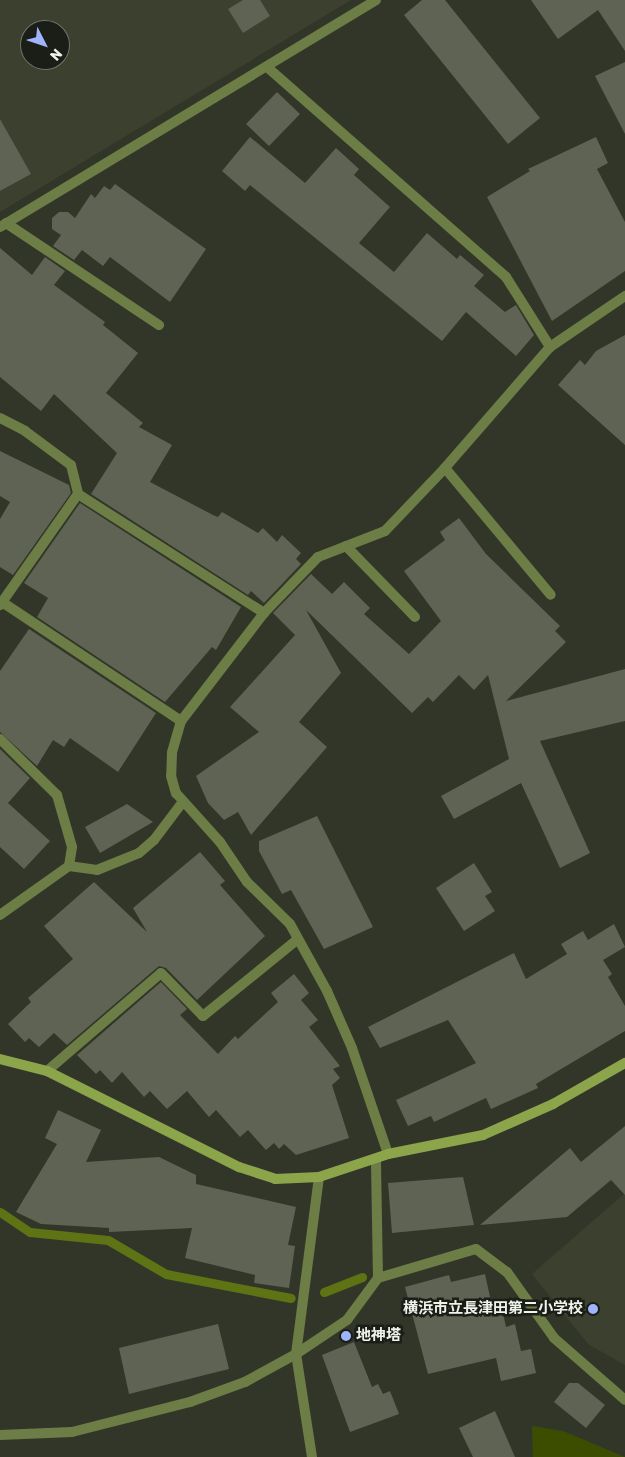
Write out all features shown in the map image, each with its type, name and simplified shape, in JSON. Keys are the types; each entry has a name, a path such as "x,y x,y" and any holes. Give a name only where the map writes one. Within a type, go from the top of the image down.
{"street":[{"path":"159,325 3,225 376,0"},
{"path":"267,67 506,278 550,347"},
{"path":"388,1154 352,1048 327,991 290,924 247,882 220,842 182,803 171,776 172,753 182,721 264,613 318,557 385,530 445,468 550,347 625,296"},
{"path":"0,418 24,431 71,465 78,494 264,613"},
{"path":"445,468 551,595"},
{"path":"78,494 1,603 182,721"},
{"path":"346,546 415,617"},
{"path":"0,739 58,795 72,847 69,866"},
{"path":"0,915 69,866 97,870 139,853 154,840 182,803"},
{"path":"47,1071 161,973 203,1016 298,939"},
{"path":"0,1059 47,1071 239,1167 275,1179 319,1178 376,1160 388,1154 483,1135 553,1104 625,1063"},
{"path":"376,1160 378,1278"},
{"path":"312,1457 296,1354 319,1178"},
{"path":"0,1435 72,1432 190,1402 246,1382 296,1354 346,1320 378,1278 476,1249 507,1272 554,1338 625,1400"}],"shaded area":[{"path":"0,0 351,0 0,212"},
{"name":"横浜市立長津田第二小学校","path":"625,1193 625,1365 588,1344 532,1274"}],"green space":[{"path":"532,1426 563,1431 625,1457 533,1457"}],"building":[{"path":"243,0 260,0 270,16 243,33 228,9"},
{"path":"422,0 445,0 540,118 508,144 404,15"},
{"path":"531,0 625,0 625,51 598,10 558,39"},
{"path":"625,62 625,134 595,76"},
{"path":"277,92 300,114 269,146 246,124"},
{"path":"0,119 31,174 0,191"},
{"path":"250,137 305,183 336,148 359,169 354,175 390,207 359,243 394,272 427,233 457,259 460,255 484,275 474,286 505,312 516,305 534,335 516,356 466,312 442,341 250,185 245,191 222,171"},
{"path":"596,137 608,163 597,169 625,222 625,271 552,321 487,197 530,171 528,169"},
{"path":"115,184 206,249 170,302 110,257 103,266 82,250 74,260 53,246 61,235 52,229 52,218 59,212 68,212 75,218 91,194 95,198 104,186 110,190"},
{"path":"0,248 32,275 45,257 65,271 54,285 105,322 103,325 138,353 106,393 143,423 139,427 172,445 150,482 213,515 218,517 222,512 258,533 263,528 277,542 282,535 301,553 296,559 301,564 264,603 251,591 248,595 91,494 117,453 54,394 41,411 0,377"},
{"path":"625,335 625,445 558,385 580,360 585,365 596,351"},
{"path":"0,451 69,485 71,493 13,575 0,567 0,519 10,502 0,496"},
{"path":"80,503 241,607 216,650 212,647 165,702 37,617 48,598 24,583"},
{"path":"459,518 486,554 560,626 555,631 566,642 506,701 625,669 625,721 540,741 590,853 560,868 521,783 454,819 441,796 509,759 488,675 474,690 459,675 433,702 428,697 412,713 306,610 341,673 299,722 327,747 251,835 238,812 224,820 208,803 196,776 259,732 230,707 295,635 273,613 311,574 332,594 344,582 370,608 364,614 409,654 441,621 404,571 445,540 440,532"},
{"path":"29,629 156,713 118,772 70,738 64,747 53,740 37,766 0,732 0,671"},
{"path":"0,749 30,778 8,803 50,841 24,869 0,847"},
{"path":"127,804 153,822 100,853 85,827"},
{"path":"317,816 373,927 324,949 291,890 282,894 259,851 259,841"},
{"path":"200,852 225,881 220,885 265,936 197,1000 166,968 159,966 67,1045 54,1033 39,1047 29,1038 25,1042 8,1024 31,1002 28,998 73,959 44,926 94,882 147,932 133,908"},
{"path":"474,863 492,892 485,896 495,911 464,931 436,888"},
{"path":"614,924 625,947 603,960 612,974 608,977 625,1006 625,1031 536,1084 538,1088 491,1109 486,1098 434,1122 431,1116 408,1126 396,1100 476,1063 448,1020 380,1048 368,1027 514,953 526,979 567,954 561,944 583,931 588,940"},
{"path":"294,974 309,993 301,1000 318,1020 309,1027 340,1066 333,1069 340,1078 332,1085 349,1138 296,1155 284,1144 279,1149 274,1143 266,1150 248,1130 240,1137 216,1110 209,1117 187,1091 167,1109 150,1091 144,1097 122,1072 112,1083 100,1070 96,1074 77,1055 161,982 187,1009 180,1015 218,1054 235,1036 238,1039 278,1002 271,993"},
{"path":"58,1110 101,1130 86,1162 159,1157 196,1175 196,1184 296,1207 288,1245 295,1246 289,1288 254,1283 255,1275 185,1258 192,1228 109,1232 109,1228 41,1224 16,1212 57,1144 45,1138"},
{"path":"625,1126 625,1195 611,1180 567,1217 480,1225 570,1148 581,1162"},
{"path":"463,1177 474,1225 392,1233 388,1183"},
{"path":"485,1274 492,1306 501,1304 506,1327 515,1324 521,1351 531,1349 536,1373 501,1381 496,1358 428,1374 405,1287 449,1275 451,1282"},
{"path":"218,1324 229,1369 129,1394 119,1348"},
{"path":"354,1342 372,1387 378,1384 383,1394 390,1391 399,1414 350,1432 322,1355"},
{"path":"569,1383 578,1383 605,1405 586,1428 554,1402"},
{"path":"495,1411 515,1457 473,1457 459,1428"}],"waterway":[{"path":"0,1212 30,1232 108,1240 166,1274 291,1298"},
{"path":"324,1292 362,1277"}],"place":[{"name":"横浜市立長津田第二小学校","path":"593,1309"},
{"name":"地神塔","path":"346,1336"}]}
